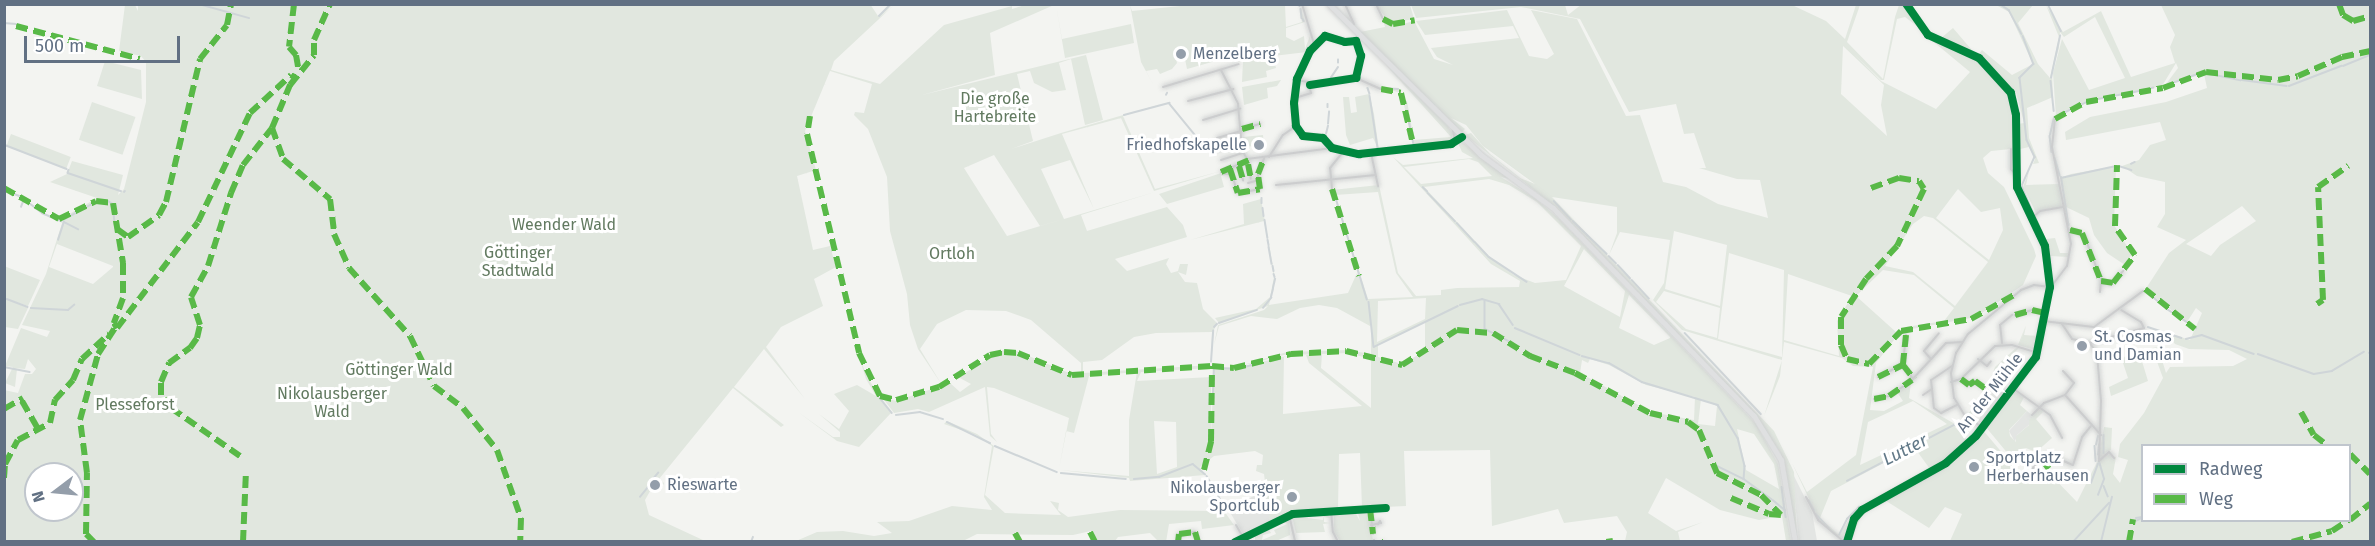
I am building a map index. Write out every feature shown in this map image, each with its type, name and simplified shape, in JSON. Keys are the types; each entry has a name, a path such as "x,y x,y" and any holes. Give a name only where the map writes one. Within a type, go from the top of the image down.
{"main road":[{"path":"1329,4 1462,137 1493,165 1553,208 1761,424 1784,470 1795,542"}],"street":[{"path":"1302,4 1314,44"},
{"path":"1345,4 1354,24"},
{"path":"1376,4 1383,19"},
{"path":"1906,4 1928,35 1979,58 2005,83 2016,115 2015,174 2018,192 2046,249 2050,287"},
{"path":"1356,78 1361,56 1358,42 1345,42 1329,35 1314,44 1297,80 1295,98 1296,126 1304,136 1323,138 1332,148 1343,152 1370,153 1451,144 1462,137"},
{"path":"1163,87 1239,64"},
{"path":"1221,70 1233,89 1240,109 1243,153 1248,162 1251,179"},
{"path":"1297,80 1310,85 1356,78 1381,89"},
{"path":"1295,98 1309,96 1310,85"},
{"path":"1188,101 1233,89"},
{"path":"1203,120 1240,109"},
{"path":"1982,428 1965,416 1957,405 1951,382 1952,366 1962,342 2023,288 2054,285 2069,258 2070,230 2051,142 2055,119"},
{"path":"1217,138 1260,124"},
{"path":"1269,157 1283,135 1296,126"},
{"path":"1452,127 1455,141"},
{"path":"1451,144 1462,137"},
{"path":"1215,150 1242,142"},
{"path":"1221,172 1264,158 1332,148"},
{"path":"2011,149 2011,169 2015,174"},
{"path":"1332,189 1331,165 1343,152"},
{"path":"1221,160 1243,153"},
{"path":"1370,153 1378,186"},
{"path":"1233,195 1260,189 1259,180 1264,158"},
{"path":"1239,166 1244,180"},
{"path":"1230,169 1238,193"},
{"path":"1225,174 1232,174"},
{"path":"1276,185 1375,175"},
{"path":"1248,183 1259,180"},
{"path":"1230,186 1235,184"},
{"path":"2032,218 2040,211 2064,207"},
{"path":"2070,230 2084,235 2101,280 2100,292"},
{"path":"2101,280 2111,284 2123,271"},
{"path":"2049,283 2054,285"},
{"name":"An der Mühle","path":"1845,542 1854,519 1862,510 1938,468 1968,445 1982,428 2038,353 2050,287"},
{"path":"2043,321 2092,327 2143,291"},
{"path":"2062,324 2076,340 2090,343 2144,328 2144,324 2119,310"},
{"path":"2002,345 2000,325 2013,315 2044,313"},
{"path":"1930,358 1924,351 1939,333"},
{"path":"1906,335 1903,365 1913,379"},
{"path":"1874,399 1889,396 1913,379 1930,358 1949,341 1962,342"},
{"path":"2090,343 2097,351 2101,435 2098,460 2109,452 2114,458"},
{"path":"1951,382 1960,379 1978,359 2002,345 2019,346 2038,353"},
{"path":"1978,359 1986,368 1991,361"},
{"path":"1878,377 1903,365"},
{"path":"1952,366 1935,374 1931,380 1932,389 1936,411 1942,413 1957,405"},
{"path":"2032,415 2040,406 2065,395 2074,383 2063,370"},
{"path":"1960,379 1969,385 1975,381 1986,389"},
{"path":"2012,387 2040,406 2055,422 2062,438"},
{"path":"1923,395 1932,389"},
{"name":"An der Mühle","path":"1997,389 2007,392"},
{"path":"2065,395 2101,435"},
{"path":"2031,470 2048,454 2073,465 2082,437 2091,426"},
{"path":"1807,499 1818,520 1845,542"},
{"path":"1235,542 1289,515 1386,508"},
{"path":"1370,509 1373,534"},
{"path":"1331,511 1333,532 1338,542"},
{"path":"1289,515 1295,542"},
{"path":"1371,525 1378,524"},
{"path":"1236,525 1246,542"},
{"path":"1178,542 1179,534 1195,532 1198,542"}],"shaded area":[{"path":"1991,389 2004,394 1992,427 1978,422"},
{"path":"2027,411 2033,416 2031,423 2017,435 2015,442 2009,431"},
{"path":"1792,472 1812,512 1817,541 1799,541"},
{"path":"1268,491 1270,522 1243,534 1228,509"}],"green space":[{"path":"138,4 870,4 878,16 892,5 879,18 894,5 834,61 831,70 880,84 944,25 1012,6 1012,9 1025,5 1054,5 990,33 995,75 922,95 1086,55 1103,120 1085,125 1071,59 1059,63 1066,90 1052,92 1034,83 1030,71 1017,74 1033,141 1011,149 1165,103 1123,116 1155,189 1221,171 1154,191 1121,118 1062,134 1094,209 1070,160 1041,169 1064,219 1040,226 994,155 964,168 1007,236 1155,192 1081,215 1087,231 1167,207 1183,225 1187,237 1115,259 1127,271 1169,258 1166,264 1171,273 1178,271 1180,264 1188,264 1186,275 1178,272 1185,282 1197,283 1203,309 1217,323 1214,330 1211,364 1212,332 1156,333 1134,337 1102,360 1083,362 1083,373 1211,365 1211,368 1141,372 1137,381 1211,377 1211,435 1214,367 1237,368 1284,356 1283,414 1362,406 1309,363 1306,355 1286,356 1322,354 1288,354 1236,367 1287,352 1348,350 1371,354 1371,315 1370,326 1337,308 1319,305 1300,308 1277,319 1251,316 1219,326 1214,345 1218,325 1264,310 1268,306 1219,323 1215,318 1256,309 1270,297 1274,277 1264,221 1190,240 1244,224 1243,204 1261,199 1275,278 1269,305 1348,293 1357,273 1363,288 1332,190 1379,185 1398,273 1416,296 1441,295 1441,290 1457,288 1519,287 1520,281 1491,264 1393,157 1403,165 1473,158 1462,152 1458,143 1462,142 1510,179 1501,177 1536,199 1559,219 1756,424 1778,464 1791,541 1786,541 1782,516 1759,520 1720,510 1666,478 1648,513 1676,531 1703,522 1678,532 1680,541 1625,541 1627,532 1617,516 1564,523 1558,509 1492,526 1490,450 1404,451 1406,506 1362,508 1360,453 1339,454 1338,509 1295,512 1270,522 1264,474 1256,471 1257,465 1262,465 1263,455 1255,451 1214,456 1200,467 1205,475 1130,481 1129,478 1060,470 1129,476 1129,420 1137,372 1089,376 1074,433 1066,431 1069,418 987,387 991,434 997,442 990,436 985,387 929,412 918,409 894,413 882,397 896,401 950,383 960,392 971,384 958,377 1003,350 1017,351 1069,373 1081,373 1081,363 1031,320 1006,311 966,310 937,324 920,349 942,385 918,349 910,325 907,294 890,231 887,177 868,129 854,115 855,112 864,113 872,84 830,71 805,131 816,170 797,176 813,250 830,246 836,267 814,279 823,306 781,327 766,347 805,399 764,349 734,387 784,425 781,427 733,388 659,479 664,483 661,490 653,486 645,500 649,515 705,541 5,541 4,390 18,393 25,374 32,374 36,369 28,359 25,369 14,368 17,369 15,387 5,383 13,367 5,366 21,328 47,337 50,331 22,325 46,274 64,217 97,198 50,182 67,174 72,161 123,175 118,195 124,189 146,102 146,62 141,56 119,51 125,5 135,5 138,11","holes":["1469,159 1478,162 1492,176 1421,184 1404,167","1489,179 1509,185 1537,202 1581,246 1566,280 1535,283 1514,275 1493,260 1424,187","1378,192 1396,273 1413,297 1368,299 1335,195","57,244 113,266 93,284 49,267","1584,249 1625,291 1620,317 1564,286","1629,295 1670,337 1654,345 1619,328","1426,298 1425,319 1377,342 1378,301","1425,322 1425,351 1402,364 1378,357 1378,345","1348,353 1371,359 1371,408 1321,368 1322,354","1590,359 1609,365 1646,385 1695,397 1694,420 1651,412 1580,373 1582,360 1588,363","1701,399 1717,406 1715,426 1698,424","1154,421 1176,422 1177,467 1157,474","1737,429 1754,434 1774,464 1779,489 1746,470"]},
{"path":"1199,4 1285,5 1286,27 1302,22 1301,9 1305,22 1286,28 1286,37 1294,41 1304,36 1305,49 1310,36 1311,45 1307,52 1273,56 1276,68 1266,71 1267,77 1242,82 1243,60 1237,55 1187,69 1183,49 1174,51 1177,63 1172,69 1160,74 1157,69 1146,71 1155,88 1141,62 1130,5 1132,11"},
{"path":"1582,4 1792,5 1826,21 1845,39 1856,5 1860,5 1847,42 1883,79 1895,17 1899,5 1907,5 1921,29 1905,17 1897,19 1884,80 1881,80 1854,54 1881,81 1936,109 1970,72 1918,29 1934,40 1948,43 1932,37 1940,39 1953,28 1977,56 1949,44 1978,58 1994,73 1978,55 1982,50 2012,75 2033,64 2009,12 1996,5 2033,5 2018,23 2038,64 2050,78 2059,37 2046,5 2063,32 2101,11 2131,77 2175,63 2170,47 2175,35 2161,5 2370,5 2370,541 2295,541 2314,535 2290,542 1950,541 1962,514 1945,507 1929,528 1883,499 1862,516 1848,541 1854,522 1864,510 1895,491 1940,468 1982,429 2026,481 2048,472 2077,502 2098,460 2104,427 2112,428 2111,450 2105,453 2116,457 2113,474 2120,483 2128,460 2118,457 2120,444 2144,413 2163,378 2152,348 2158,347 2166,373 2170,367 2233,366 2247,359 2229,350 2189,349 2175,344 2166,332 2190,340 2202,313 2196,308 2187,322 2145,290 2169,253 2186,240 2157,227 2165,214 2165,182 2137,176 2122,166 2139,160 2150,145 2166,140 2160,122 2066,140 2065,132 2090,117 2166,102 2207,88 2204,74 2166,84 2178,68 2176,63 2162,86 2089,100 2056,117 2053,73 2062,39 2089,90 2125,78 2095,17 2064,37 2060,32 2059,48 2052,72 2053,97 2027,108 2029,138 2039,163 2033,164 2035,159 2029,147 2016,150 2018,124 2024,123 2016,92 2009,93 2015,114 2014,172 2011,149 1991,151 1983,158 1988,173 2004,187 2034,249 2036,256 2023,285 1976,317 1901,331 1876,363 1870,410 1884,411 1903,401 1897,392 1911,382 1909,398 1955,424 1964,417 1968,420 1955,427 1968,441 1930,469 1914,447 1831,491 1820,518 1839,535 1854,511 1881,496 1860,508 1845,539 1834,535 1818,518 1792,463 1807,492 1856,455 1873,367 1853,366 1842,358 1784,342 1782,360 1682,330 1653,300 1664,283 1670,240 1620,232 1609,255 1617,233 1617,207 1552,197 1774,431 1794,472 1797,541 1781,454 1756,415 1558,209 1465,135 1471,133 1490,154 1520,178 1535,184 1483,146 1466,125 1451,118 1465,129 1462,132 1360,32 1385,27 1383,20 1395,26 1414,21 1434,59 1453,65 1437,57 1431,48 1519,38 1513,26 1425,35 1416,21 1507,10 1529,56 1547,59 1554,54 1531,10 1577,19 1626,116 1640,115 1663,182 1686,187 1718,204 1768,218 1760,180 1737,179 1699,168 1706,168 1694,133 1684,134 1676,104 1629,112 1580,19 1521,7 1416,18 1411,5 1565,5 1568,15","holes":["1843,46 1884,85 1881,105 1887,136 1841,94","1958,189 1981,212 2000,208 2003,230 1989,260 1936,218","2242,206 2256,221 2220,245 2211,256 2186,244","1924,216 1933,218 1988,262 1955,306 1913,272 1885,266 1913,224","1674,231 1727,245 1720,306 1665,289","1729,253 1784,270 1782,357 1718,339","1883,270 1914,275 1954,308 1944,321 1906,327 1896,332 1856,296","1788,274 1852,296 1837,321 1839,356 1784,340","1664,291 1720,308 1717,338 1686,329 1656,302","1913,401 1947,424 1860,465 1868,422"]},
{"path":"1056,5 1062,39 1131,24 1134,43 1065,58"},
{"path":"1376,5 1410,5 1414,19 1390,23"},
{"path":"105,61 141,70 142,99 97,86"},
{"path":"1386,65 1447,125 1453,134 1451,141 1414,146 1401,93 1380,87 1398,89 1401,92 1404,100 1407,101 1414,140 1451,137"},
{"path":"1281,80 1277,86 1267,88 1268,98 1244,105 1242,87"},
{"path":"1366,87 1368,88 1374,114 1379,150 1373,138 1350,145 1346,135 1343,97 1349,97 1351,113 1357,112 1355,97 1369,94"},
{"path":"92,102 135,117 122,155 79,140"},
{"path":"11,134 71,157 66,169 6,146"},
{"path":"1263,135 1264,147 1243,146 1243,137"},
{"path":"2116,166 2114,225 2132,254 2125,265 2107,253 2094,235 2089,218 2066,207 2062,182 2062,177 2071,174"},
{"path":"1230,170 1230,174 1221,176 1224,187 1167,204 1159,194"},
{"path":"2029,171 2026,185 2059,184 2062,206 2036,213 2023,187"},
{"path":"2036,216 2046,239 2055,238 2060,253 2068,253 2068,257 2050,256 2051,274 2046,246 2034,220 2037,222"},
{"path":"4,266 40,280 28,306 7,299 28,308 18,329 5,327"},
{"path":"2026,325 2020,343 2026,326 2024,335 2039,336 2036,350 2018,345"},
{"path":"2016,348 2019,348 1995,371 1987,396 1970,417 1967,415 1985,395 1995,367"},
{"path":"2127,354 2141,358 2148,381 2111,396 2109,387 2128,378 2122,360"},
{"path":"859,356 867,377 891,413 859,447 837,441 798,412 833,437 840,437 840,432 819,414 839,429 849,411 834,394 857,385 876,396 866,379"},
{"path":"1782,361 1780,376 1764,416"},
{"path":"2014,391 2024,397 2020,405 2027,411 2009,430 2010,436 2016,442 2016,436 2029,425 2029,420 2039,408 2044,411 2036,419 2052,438 2036,452 2026,448 2023,457 2014,461 1985,426"},
{"path":"947,421 977,434 994,446 985,495 1005,513 1061,515 1050,501 1059,503 1058,510 1068,517 1120,510 1224,511 1234,525 1202,529 1201,521 1169,524 1166,542 1158,541 1150,533 1118,537 1115,541 1096,541 1091,531 1073,535 977,534 961,542 796,541 817,532 843,531 874,536 892,533 877,522 909,521 952,506 992,510 984,497 992,446 976,435 944,424"},
{"path":"1325,512 1330,518 1324,517 1324,522 1330,523 1323,524 1325,532 1296,533 1292,516 1323,520"},
{"path":"1369,512 1373,541 1340,541 1334,532 1334,515 1356,514 1360,521 1358,513"},
{"path":"1289,517 1290,535 1276,541 1255,541 1255,534 1247,541 1246,537 1268,528 1271,533 1263,535 1262,540 1276,534 1274,530 1287,524 1280,520"}],"waterway":[{"path":"199,4 249,18"},
{"path":"879,16 891,4"},
{"path":"1905,4 1920,28"},
{"name":"Lutter","path":"2000,4 2009,10 2022,34"},
{"path":"2048,4 2061,31"},
{"path":"1301,9 1302,18"},
{"path":"4,23 16,24"},
{"path":"1923,32 1929,38"},
{"name":"Lutter","path":"2023,36 2034,64 2020,78 2027,140 2035,157 2022,186 2034,214"},
{"path":"2051,78 2060,36"},
{"path":"1931,39 1941,42"},
{"path":"2343,66 2370,55"},
{"path":"2289,86 2341,66"},
{"path":"1330,79 1338,67"},
{"path":"2164,86 2203,72"},
{"path":"2206,73 2240,80"},
{"path":"1996,75 2005,85"},
{"path":"2242,80 2287,86"},
{"path":"2051,81 2054,111"},
{"path":"1368,88 1370,94"},
{"path":"1381,88 1398,89"},
{"path":"2126,94 2153,88"},
{"path":"2093,100 2124,94"},
{"path":"1370,96 1378,148"},
{"path":"2057,116 2091,100"},
{"path":"1124,115 1169,103 1205,147"},
{"path":"1328,124 1329,112"},
{"path":"1407,116 1408,120"},
{"path":"2050,135 2054,117"},
{"path":"1409,121 1414,145"},
{"path":"1326,134 1328,126"},
{"path":"2014,149 2015,135"},
{"path":"2050,136 2052,152"},
{"path":"5,145 67,169"},
{"path":"2055,158 2060,175"},
{"path":"2131,164 2135,162"},
{"path":"2068,223 2061,178 2116,166"},
{"path":"2119,166 2131,170"},
{"path":"69,170 68,173 121,191"},
{"path":"1423,187 1427,191"},
{"path":"4,190 22,197"},
{"path":"1428,193 1455,221"},
{"path":"1262,198 1262,203"},
{"path":"1336,198 1367,299"},
{"path":"21,207 24,199 41,212"},
{"path":"65,219 96,202 108,201 113,204 115,224"},
{"path":"1554,201 1571,219"},
{"path":"1263,208 1264,216"},
{"path":"42,213 61,221"},
{"path":"1265,220 1268,238"},
{"path":"1573,221 1607,254"},
{"path":"58,240 64,222 78,229"},
{"path":"1457,223 1474,241"},
{"path":"117,228 122,234"},
{"path":"1268,240 1269,245"},
{"path":"1475,242 1488,256"},
{"path":"1269,247 1272,264"},
{"path":"1609,256 1616,263"},
{"path":"1489,257 1527,282"},
{"path":"1618,265 1630,278"},
{"path":"1273,266 1274,271"},
{"path":"1273,288 1275,279"},
{"path":"1632,280 1649,298"},
{"path":"1271,297 1273,289"},
{"path":"2146,291 2166,308"},
{"path":"1263,308 1271,298"},
{"path":"7,299 28,307"},
{"path":"1460,305 1482,299 1499,304 1513,325"},
{"path":"1485,301 1485,329 1509,341"},
{"path":"1369,302 1374,347 1458,306"},
{"path":"31,308 68,310 74,305"},
{"path":"2167,309 2196,328"},
{"path":"1219,323 1257,310"},
{"path":"1214,327 1217,324"},
{"path":"2148,327 2181,338"},
{"path":"1515,328 1580,355"},
{"path":"1211,362 1213,331"},
{"path":"1685,333 1761,414"},
{"path":"2186,339 2202,335 2254,354"},
{"path":"2258,354 2314,374 2332,371 2364,352"},
{"path":"1582,356 1609,363 1642,382 1718,405 1738,438 1745,466 1744,479 1772,499"},
{"path":"1213,393 1214,368 1237,369 1259,363"},
{"path":"4,367 30,372"},
{"path":"880,398 892,413"},
{"path":"896,415 920,412 943,419"},
{"path":"947,422 990,443"},
{"name":"Lutter","path":"1847,481 1954,425"},
{"path":"1956,456 1982,430"},
{"path":"2104,435 2104,453"},
{"path":"2096,445 2098,436"},
{"path":"2098,455 2099,445"},
{"path":"995,446 1057,472"},
{"path":"2095,446 2096,461"},
{"path":"2098,495 2104,479 2099,462"},
{"path":"1134,479 1159,477 1193,464 1205,474"},
{"path":"2091,483 2098,464"},
{"path":"1715,465 1744,479"},
{"path":"653,479 658,473"},
{"path":"1061,473 1126,479"},
{"path":"1207,476 1224,505"},
{"path":"2104,486 2108,496"},
{"path":"640,497 648,487"},
{"path":"1782,487 1785,510"},
{"path":"2101,542 2112,497"},
{"path":"1773,500 1785,510 1786,517"},
{"path":"1809,500 1814,510"},
{"path":"2073,542 2109,503"},
{"path":"1839,535 1847,519 1859,507"},
{"path":"1816,514 1829,528"},
{"path":"2136,518 2141,517"},
{"path":"2136,521 2141,518"},
{"path":"751,542 753,537"}],"marked path":[{"path":"117,229 128,237 159,215 166,202 200,59 227,25 231,4"},
{"path":"294,4 289,47 296,55 299,72"},
{"path":"240,456 171,408 161,395 161,382 169,363 190,348 197,338 200,325 191,297 208,266 231,193 243,165 272,128 290,85 314,55 314,40 330,4"},
{"path":"2339,4 2343,15 2353,21 2370,16"},
{"path":"1383,19 1393,24 1415,20"},
{"path":"16,26 140,59"},
{"path":"2055,119 2086,102 2163,88 2206,72 2278,80 2298,76 2342,57 2370,51"},
{"path":"4,188 59,219 96,201 113,203 123,263 123,298 114,323 117,328 198,222 250,113 291,75 296,78"},
{"path":"1381,89 1401,93 1414,148"},
{"path":"810,116 807,134 859,353 880,396 896,400 939,387 990,355 1004,352 1018,353 1072,375 1212,366 1234,368 1291,354 1346,351 1402,365 1457,330 1493,333 1530,356 1575,373 1650,413 1688,422 1699,430 1717,473 1761,495 1781,515"},
{"path":"1242,129 1260,124"},
{"path":"272,128 283,159 330,199 334,234 349,268 410,336 434,386 463,408 497,450 521,518 520,542"},
{"path":"1230,169 1238,193 1260,189 1258,174 1264,158"},
{"path":"1221,172 1249,160"},
{"path":"1248,164 1251,179"},
{"path":"2070,230 2082,233 2101,281 2113,283 2135,255 2115,226 2117,165"},
{"path":"1239,166 1243,180"},
{"path":"2317,304 2323,300 2318,187 2348,166"},
{"path":"1871,188 1899,178 1919,181 1924,189 1897,246 1866,279 1841,317 1841,345 1847,359 1869,364 1901,331 1971,319 2014,295"},
{"path":"1332,189 1359,276"},
{"path":"2145,289 2195,329"},
{"path":"2015,315 2032,310 2045,313"},
{"path":"94,542 86,534 87,473 80,420 98,354 115,328"},
{"path":"4,478 5,464 18,440 50,423 55,400 73,380 82,359 109,334"},
{"path":"1906,335 1903,365 1914,379"},
{"path":"1878,377 1903,365"},
{"path":"1204,470 1211,441 1212,366"},
{"path":"1961,379 1969,385 1975,381 1986,389"},
{"path":"1874,399 1889,396 1912,380"},
{"path":"4,409 23,398"},
{"path":"22,401 39,430"},
{"path":"2301,412 2314,435 2325,444"},
{"path":"2351,455 2370,474"},
{"path":"2042,460 2049,469"},
{"path":"243,542 246,470"},
{"path":"1731,498 1769,514 1781,515"},
{"path":"2351,519 2370,504"},
{"path":"1370,509 1373,534"},
{"path":"2129,542 2133,519"},
{"path":"2292,542 2332,531 2346,522"},
{"path":"1090,532 1095,542"},
{"path":"1178,542 1179,534 1195,532 1198,542"},
{"path":"1015,533 1020,542"},
{"path":"1606,542 1613,541"}],"cycle path":[{"path":"1847,542 1854,519 1862,510 1946,463 1976,436 2036,357 2050,287 2045,246 2017,187 2016,115 2011,93 1979,58 1928,35 1906,4"},
{"path":"1310,85 1356,78 1361,56 1356,41 1345,42 1325,36 1310,51 1297,79 1294,103 1296,126 1303,136 1323,138 1332,148 1359,154 1451,144 1462,137"},
{"path":"1235,542 1293,514 1386,508"}],"place":[{"name":"Menzelberg","path":"1181,54"},
{"name":"Friedhofskapelle","path":"1259,145"},
{"name":"St. Cosmas und Damian","path":"2082,346"},
{"name":"Sportplatz Herberhausen","path":"1974,467"},
{"name":"Rieswarte","path":"655,485"},
{"name":"Nikolausberger Sportclub","path":"1292,497"}],"park label":[{"name":"Die große Hartebreite","path":"995,108"},
{"name":"Weender Wald","path":"564,225"},
{"name":"Ortloh","path":"952,254"},
{"name":"Göttinger Stadtwald","path":"518,262"},
{"name":"Göttinger Wald","path":"399,370"},
{"name":"Nikolausberger Wald","path":"332,403"},
{"name":"Plesseforst","path":"135,405"}]}
